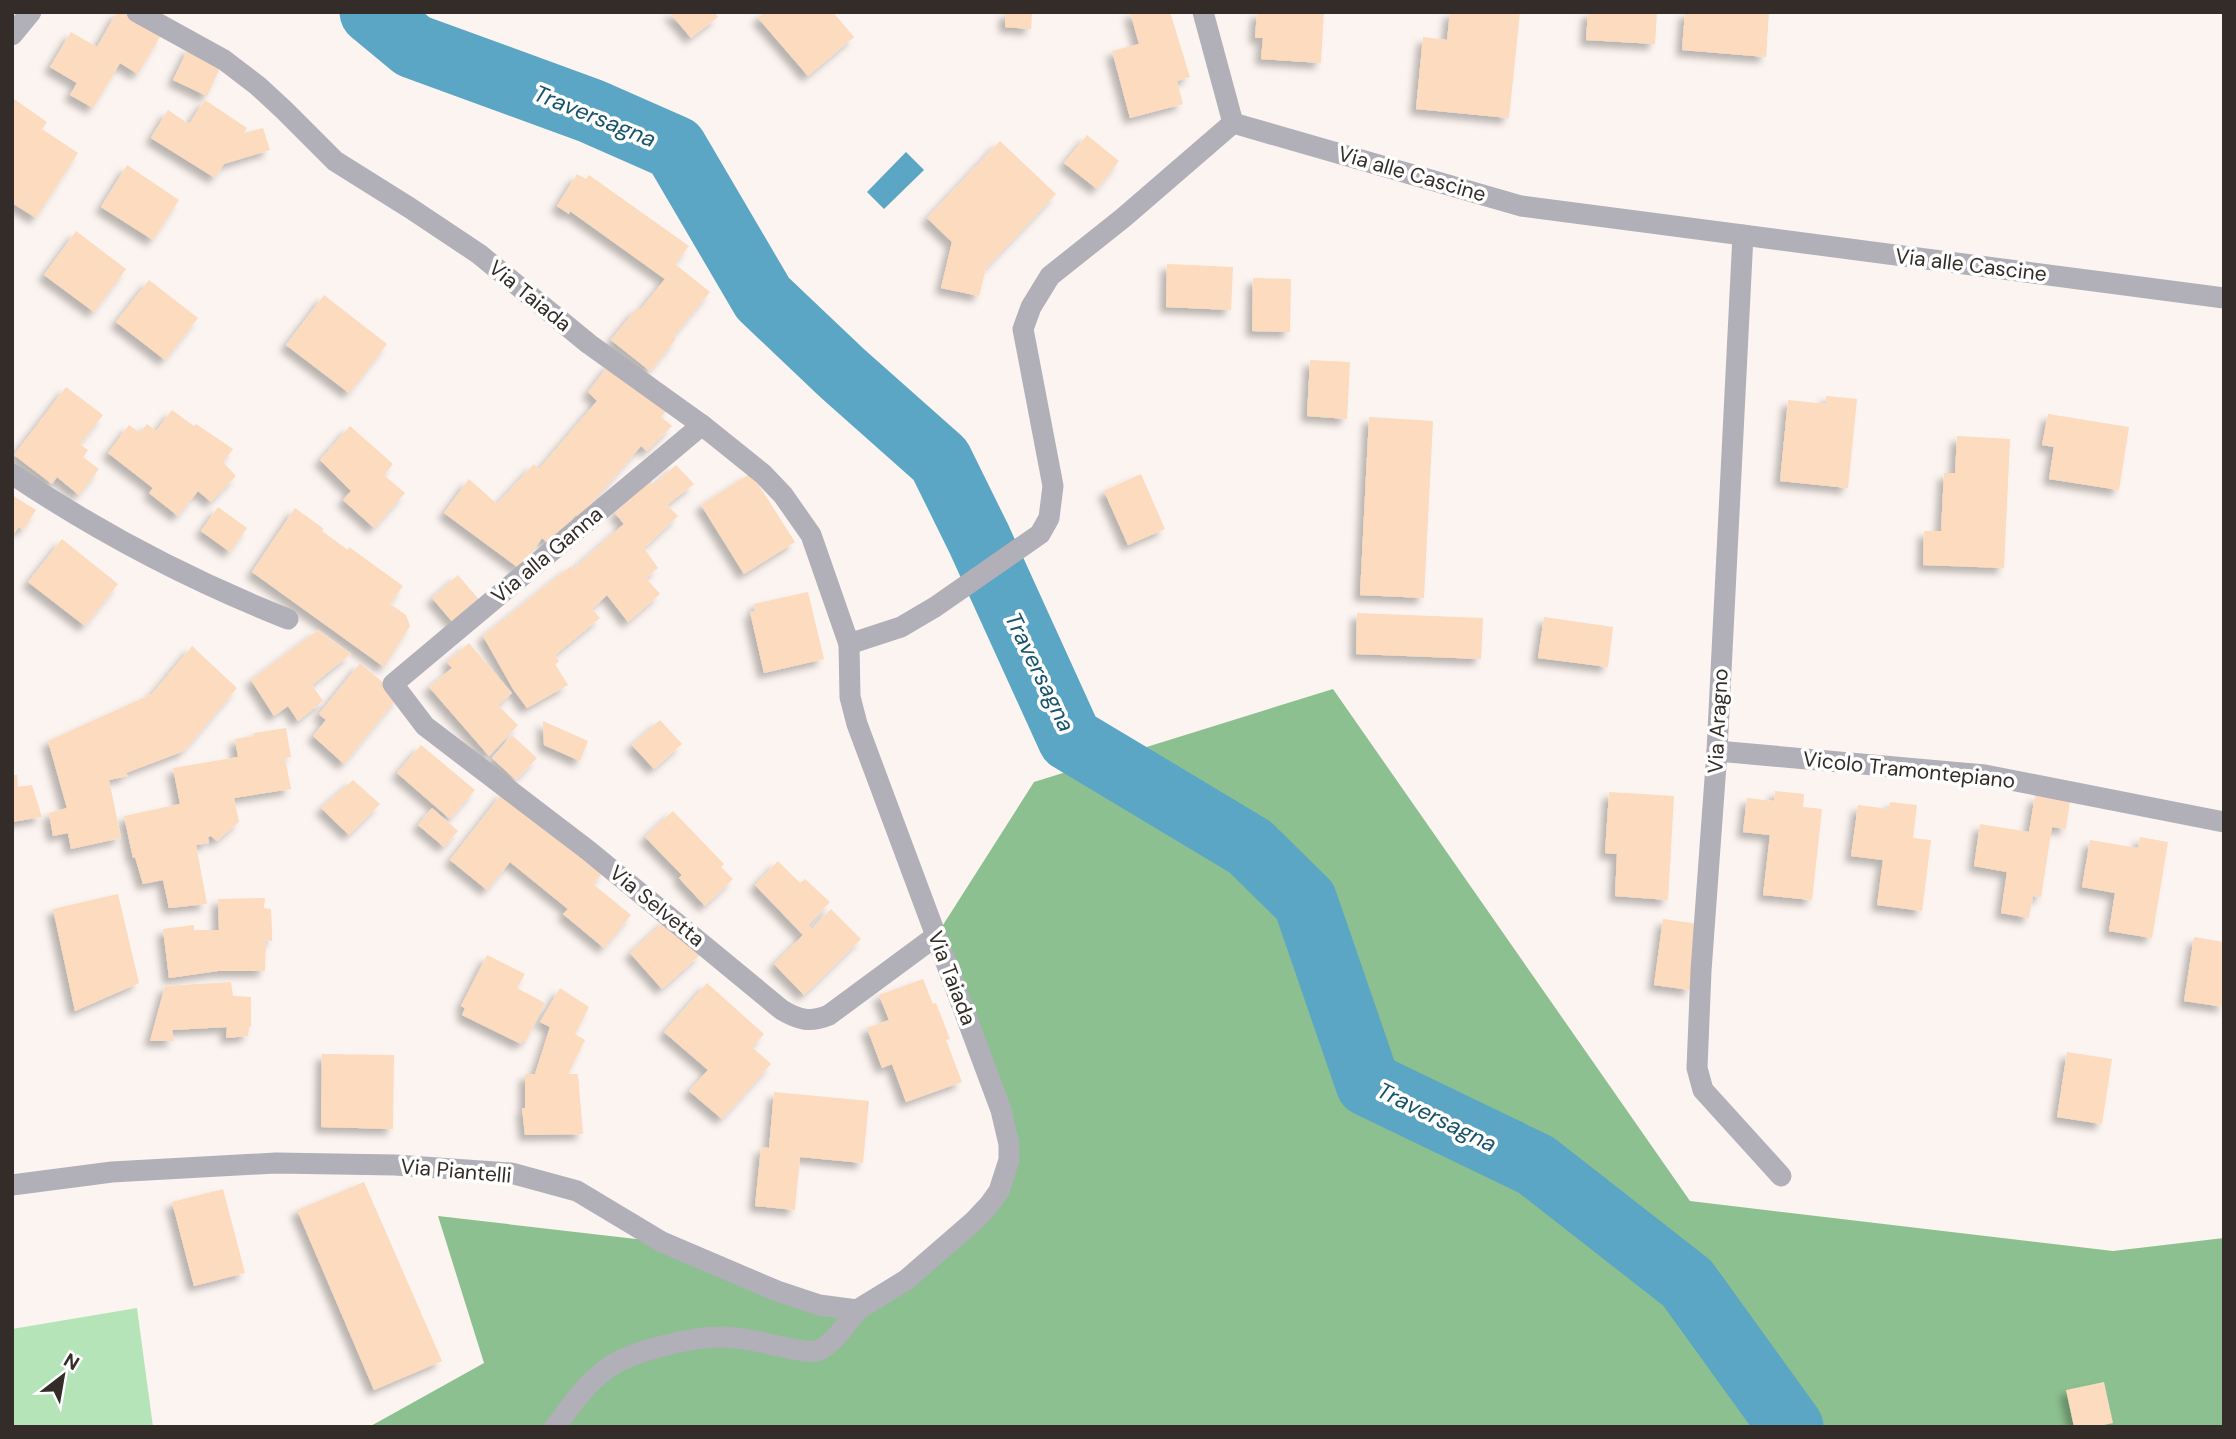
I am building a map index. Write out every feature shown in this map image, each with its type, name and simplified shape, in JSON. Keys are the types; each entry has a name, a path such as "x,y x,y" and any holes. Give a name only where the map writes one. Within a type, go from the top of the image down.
{"street":[{"path":"12,35 31,12"},
{"name":"Via Taiada","path":"136,12 224,60 275,102 334,161 478,254 589,344 702,425 763,474 799,515 811,535 849,644 850,697 856,724 1002,1110 1009,1144 1009,1160 999,1191 989,1205 906,1280 857,1310"},
{"path":"849,644 901,627 935,607 1040,534 1049,518 1054,486 1023,329 1031,307 1050,276 1124,218 1233,123 1203,12"},
{"name":"Via alle Cascine","path":"1233,123 1521,206 2224,298"},
{"name":"Via Aragno","path":"1743,235 1717,751 1697,1068 1703,1090 1780,1176"},
{"name":"Via alla Ganna","path":"393,684 702,425"},
{"path":"12,474 65,510 163,562 238,599 288,619"},
{"name":"Via Selvetta","path":"393,684 425,726 589,851 782,1010 796,1018 808,1021 829,1015 936,936"},
{"name":"Vicolo Tramontepiano","path":"1717,751 1985,775 2224,822"},
{"name":"Via Piantelli","path":"12,1185 112,1172 276,1163 511,1173 577,1191 662,1242 777,1291 819,1305 857,1310"},
{"path":"555,1427 590,1383 607,1368 625,1358 695,1339 724,1338 816,1351 827,1344 857,1310"}],"green space":[{"path":"1333,689 1690,1201 2113,1251 2224,1238 2224,1427 369,1427 484,1363 438,1216 662,1242 857,1310 974,1221 1009,1160 936,936 1034,782"},
{"path":"137,1308 153,1427 12,1427 12,1329"}],"water":[{"path":"906,152 924,170 884,209 867,192"}],"building":[{"path":"117,12 122,12 161,35 138,74 120,63 93,108 70,95 77,83 50,67 71,32 97,47"},
{"path":"669,12 714,12 718,17 691,38"},
{"path":"765,12 833,12 854,37 808,76 758,18"},
{"path":"1005,12 1032,12 1031,29 1005,27"},
{"path":"1130,12 1170,12 1190,77 1177,81 1183,104 1130,118 1112,51 1139,44"},
{"path":"1257,12 1324,12 1321,63 1261,59 1263,38 1255,38"},
{"path":"1450,12 1520,12 1509,118 1416,109 1423,37 1447,40"},
{"path":"1588,12 1657,12 1655,44 1586,40"},
{"path":"1685,12 1769,12 1766,57 1682,50"},
{"path":"189,47 222,63 207,96 173,80"},
{"path":"14,99 47,122 42,129 78,153 36,218 12,203"},
{"path":"205,100 247,128 244,133 263,128 270,150 224,164 215,178 151,138 168,110 189,124"},
{"path":"1087,135 1119,161 1097,189 1064,163"},
{"path":"1000,141 1056,194 986,268 979,296 941,288 952,242 927,218"},
{"path":"127,165 179,200 153,240 101,207"},
{"path":"577,174 586,179 589,175 689,246 675,264 710,292 673,337 676,339 650,371 611,340 665,279 570,211 569,214 557,206"},
{"path":"76,231 126,269 94,312 44,275"},
{"path":"1167,264 1233,267 1231,310 1166,307"},
{"path":"1253,278 1291,279 1290,332 1252,331"},
{"path":"149,280 198,318 165,360 116,322"},
{"path":"324,295 387,344 349,393 286,345"},
{"path":"1310,360 1350,362 1347,419 1307,416"},
{"path":"611,362 668,409 661,417 672,426 647,451 641,446 579,518 576,515 549,544 542,538 520,569 444,513 469,479 497,504 534,464 539,469 597,401 588,392"},
{"path":"66,387 103,415 80,444 88,450 83,457 99,469 79,495 57,477 52,484 14,455"},
{"path":"1826,396 1857,399 1848,488 1780,481 1788,400 1826,404"},
{"path":"172,410 233,449 223,462 236,476 211,502 198,491 178,516 149,493 153,488 108,453 129,425 140,433 147,424 156,431"},
{"path":"2048,414 2129,427 2119,490 2049,479 2054,447 2042,445"},
{"path":"1369,417 1433,421 1424,598 1360,595"},
{"path":"350,426 393,464 384,475 405,493 374,528 343,500 351,491 320,460"},
{"path":"1957,436 2010,439 2004,568 1923,565 1924,531 1941,531 1944,473 1955,473"},
{"path":"676,465 694,484 667,505 678,516 644,548 658,568 646,578 660,594 628,622 607,595 592,609 600,618 555,655 559,662 555,664 568,685 527,708 483,636 571,566 573,569 624,524 615,513 650,481 654,485"},
{"path":"751,473 795,542 744,574 701,505"},
{"path":"1141,474 1165,529 1128,545 1104,491"},
{"path":"12,495 36,510 23,530 19,527 12,536"},
{"path":"218,507 247,528 230,552 201,531"},
{"path":"295,508 348,550 349,547 403,586 390,604 406,615 410,626 384,667 252,572"},
{"path":"62,539 118,584 85,626 28,582"},
{"path":"458,575 481,602 455,625 432,598"},
{"path":"808,592 824,659 764,673 750,612 755,611 754,604"},
{"path":"1357,613 1483,618 1481,659 1356,654"},
{"path":"1544,617 1613,627 1608,667 1538,658"},
{"path":"318,630 351,654 312,685 323,701 298,721 288,706 274,716 251,680"},
{"path":"469,643 512,693 498,705 518,725 489,756 429,687 452,668 447,662"},
{"path":"192,646 237,688 184,751 126,773 128,776 109,780 121,838 71,849 68,833 53,836 49,813 67,808 48,741 152,694"},
{"path":"360,663 399,696 344,764 313,736 326,720 319,714"},
{"path":"660,720 682,744 654,769 632,745"},
{"path":"543,721 588,741 580,761 544,745"},
{"path":"286,728 291,757 285,758 291,789 234,798 239,822 217,841 211,836 208,837 209,843 196,845 207,904 169,908 163,880 143,884 135,857 133,858 124,816 180,804 173,768 238,757 235,739"},
{"path":"512,735 537,758 516,780 492,758"},
{"path":"421,745 475,790 450,819 397,773"},
{"path":"12,775 17,775 18,787 32,785 42,817 12,822"},
{"path":"353,780 380,804 349,835 321,808"},
{"path":"1775,791 1804,794 1803,807 1822,809 1812,900 1763,895 1770,835 1743,832 1747,798 1774,801"},
{"path":"503,792 604,871 593,884 631,915 604,948 563,914 568,909 510,862 487,890 450,860"},
{"path":"1609,792 1674,796 1668,900 1615,896 1617,854 1605,853"},
{"path":"2035,796 2070,801 2066,829 2052,827 2041,897 2033,896 2029,918 2001,913 2007,872 1974,866 1980,824 2029,832"},
{"path":"1890,802 1917,805 1913,838 1931,840 1922,911 1877,905 1883,860 1851,856 1858,805 1889,809"},
{"path":"432,808 458,831 444,847 418,825"},
{"path":"673,811 724,864 721,867 733,879 705,906 679,878 682,875 645,837"},
{"path":"2140,837 2168,842 2152,938 2109,931 2115,893 2082,887 2090,840 2138,848"},
{"path":"778,861 800,883 805,879 830,902 808,925 812,929 831,909 861,939 804,995 774,964 803,935 755,885"},
{"path":"118,894 139,983 75,1011 53,909"},
{"path":"265,898 264,908 271,909 272,941 266,940 265,971 218,971 169,978 163,929 194,925 194,930 219,930 218,899"},
{"path":"668,918 701,954 662,989 630,953"},
{"path":"1663,919 1699,924 1690,990 1654,985"},
{"path":"2194,937 2224,942 2224,1007 2184,1001"},
{"path":"487,955 525,974 517,988 545,1003 526,1041 523,1040 521,1044 462,1015 465,1008 461,1006"},
{"path":"923,979 950,1039 946,1040 962,1082 906,1102 892,1064 882,1068 867,1028 889,1020 879,995"},
{"path":"231,982 233,996 251,997 251,1027 248,1036 226,1038 227,1027 172,1030 174,1041 150,1041 165,986"},
{"path":"707,983 764,1034 752,1047 771,1064 722,1119 689,1091 708,1070 664,1032"},
{"path":"560,988 589,1007 575,1034 585,1040 568,1074 578,1074 583,1134 525,1135 522,1108 525,1108 525,1074 535,1074 550,1027 540,1022"},
{"path":"2067,1052 2112,1059 2102,1124 2057,1117"},
{"path":"322,1054 394,1055 393,1129 321,1127"},
{"path":"774,1092 869,1101 863,1163 800,1157 795,1210 755,1206 761,1147 769,1148"},
{"path":"364,1182 442,1361 374,1390 297,1210"},
{"path":"223,1189 245,1273 194,1286 172,1202"},
{"path":"2104,1382 2113,1423 2095,1427 2074,1427 2066,1390"}],"waterway":[{"name":"Traversagna","path":"372,12 413,46 591,111 675,148 763,298 940,460 1070,739 1250,847 1305,901 1368,1084 1536,1165 1687,1283 1791,1427"}]}
